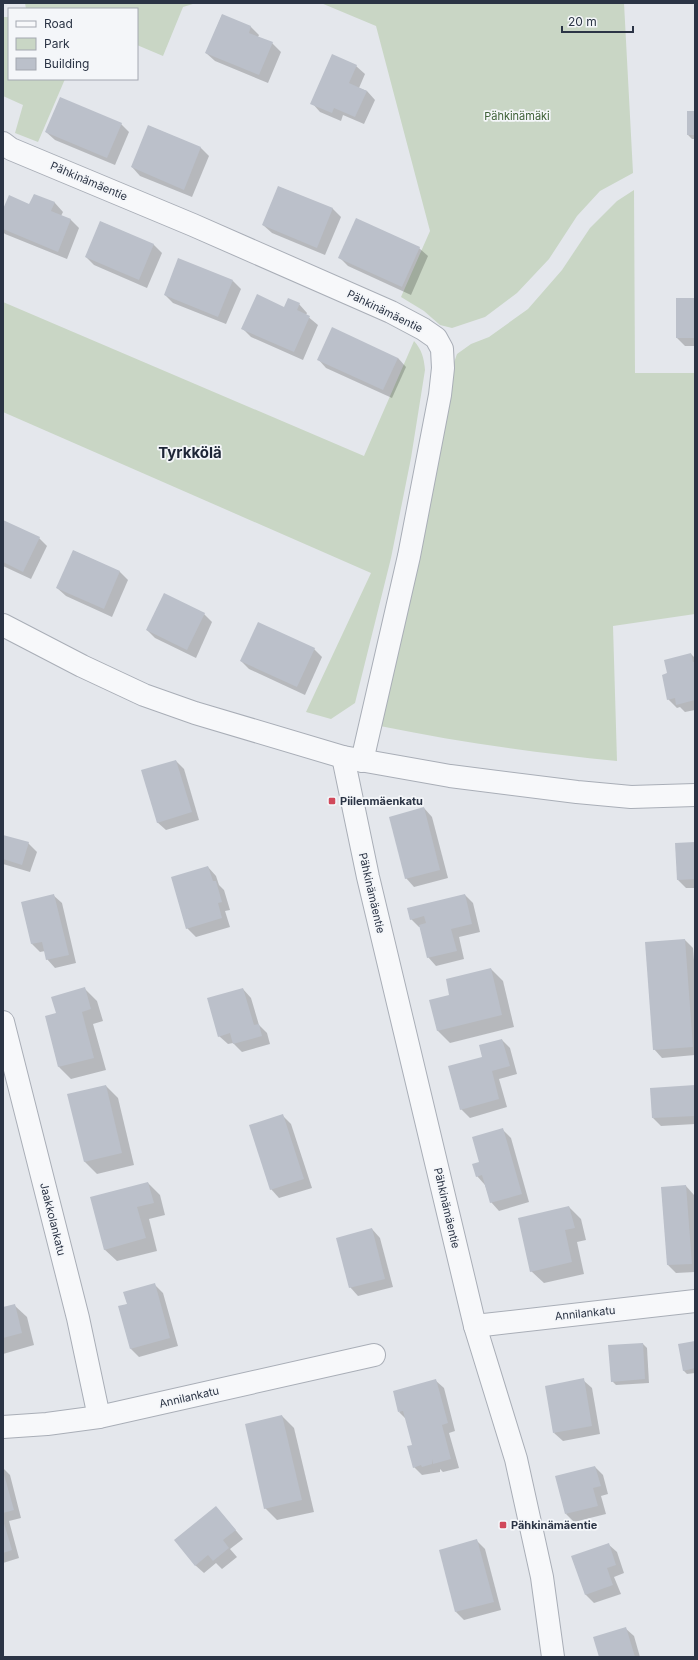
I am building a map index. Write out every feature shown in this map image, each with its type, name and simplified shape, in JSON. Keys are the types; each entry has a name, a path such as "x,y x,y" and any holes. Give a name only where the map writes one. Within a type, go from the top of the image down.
{"street":[{"name":"Pähkinämäentie","path":"3,143 11,149 186,222 391,312 423,329 436,338 442,349 443,368 440,395 409,556 353,759 368,877 475,1326 516,1459 542,1576 553,1657"},
{"path":"3,625 82,666 144,695 195,713 353,759 450,776 577,792 631,797 695,795"},
{"name":"Jaakkolankatu","path":"3,1022 78,1318 99,1417"},
{"name":"Annilankatu","path":"475,1326 695,1301"},
{"name":"Annilankatu","path":"3,1427 47,1424 99,1417 374,1355"}],"green space":[{"path":"25,3 196,3 183,7 163,56 138,45 138,8 26,8"},
{"name":"Pähkinämäki","path":"321,3 624,3 633,173 600,191 577,216 549,259 517,293 485,317 452,328 440,325 424,311 401,297 430,231 376,26"},
{"path":"3,17 8,17 8,80 65,80 38,142 15,133 23,105 3,96"},
{"path":"634,190 635,373 695,373 695,614 613,626 617,761 498,746 380,726 452,368 457,354 471,344 489,337 528,309 562,270 590,228 617,201"},
{"path":"3,302 364,456 414,341 422,354 425,370 411,458 391,558 355,703 331,719 306,712 371,573 3,412"}],"building":[{"path":"222,14 251,26 249,33 273,42 259,75 205,53"},
{"path":"332,54 357,65 349,83 367,91 355,117 334,108 332,113 310,104"},
{"path":"60,97 122,123 107,158 45,132"},
{"path":"687,111 695,111 695,135 687,135"},
{"path":"148,125 201,147 184,190 131,167"},
{"path":"278,186 333,208 317,248 262,225"},
{"path":"34,194 55,202 51,211 71,219 58,252 3,229 3,209 9,195 29,204"},
{"path":"356,218 420,247 402,287 338,258"},
{"path":"100,221 154,244 139,280 85,257"},
{"path":"178,258 233,280 218,317 164,295"},
{"path":"257,294 284,307 288,298 300,303 297,310 310,316 294,352 241,329"},
{"path":"676,298 695,298 695,338 676,338"},
{"path":"332,327 398,358 383,390 317,360"},
{"path":"3,520 40,537 23,572 3,562"},
{"path":"73,550 120,571 104,609 56,588"},
{"path":"164,593 205,613 187,650 146,630"},
{"path":"258,622 315,648 297,687 240,661"},
{"path":"691,653 693,662 695,662 695,700 676,705 675,698 667,700 662,675 667,673 664,660"},
{"path":"176,760 192,812 157,823 141,770"},
{"path":"424,807 440,870 405,879 389,817"},
{"path":"3,835 29,842 22,865 3,859"},
{"path":"695,842 695,879 677,880 675,843"},
{"path":"208,866 213,881 216,881 222,902 218,903 222,918 186,929 171,877"},
{"path":"54,894 69,955 46,960 42,942 31,944 21,902"},
{"path":"465,894 472,924 451,929 457,951 427,958 419,925 426,923 424,916 410,920 407,908"},
{"path":"685,939 693,1047 653,1050 645,942"},
{"path":"491,968 502,1015 437,1031 429,1000 449,995 446,979"},
{"path":"85,987 91,1009 82,1012 94,1058 58,1067 45,1016 56,1013 51,997"},
{"path":"243,988 254,1025 259,1024 262,1036 233,1044 230,1033 218,1037 207,998"},
{"path":"502,1039 510,1066 492,1071 499,1099 460,1110 448,1066 482,1057 479,1045"},
{"path":"106,1085 122,1153 84,1162 67,1094"},
{"path":"695,1085 695,1116 652,1118 650,1088"},
{"path":"283,1114 304,1179 270,1190 249,1125"},
{"path":"503,1128 522,1194 490,1203 482,1175 476,1177 472,1164 479,1162 472,1137"},
{"path":"148,1182 154,1203 137,1207 146,1238 104,1250 90,1197"},
{"path":"686,1185 692,1264 667,1265 661,1187"},
{"path":"569,1206 575,1228 565,1230 572,1262 530,1272 518,1218"},
{"path":"372,1228 385,1279 349,1288 336,1238"},
{"path":"155,1283 170,1338 130,1349 118,1306 127,1304 123,1292"},
{"path":"15,1304 22,1333 3,1338 3,1307"},
{"path":"695,1341 695,1368 683,1371 678,1344"},
{"path":"643,1343 645,1379 611,1382 608,1345"},
{"path":"584,1378 592,1426 553,1433 545,1386"},
{"path":"436,1379 448,1423 442,1425 451,1459 433,1464 432,1459 432,1464 422,1467 421,1465 413,1468 407,1446 412,1445 403,1411 398,1412 393,1391"},
{"path":"282,1415 302,1500 264,1509 245,1424"},
{"path":"595,1466 601,1486 593,1488 598,1506 565,1514 555,1476"},
{"path":"3,1471 14,1510 3,1513"},
{"path":"216,1506 236,1530 223,1540 229,1548 213,1561 208,1555 195,1566 174,1540"},
{"path":"3,1520 12,1550 3,1553"},
{"path":"477,1539 494,1602 455,1612 439,1550"},
{"path":"609,1543 616,1565 607,1568 613,1585 585,1595 571,1556"},
{"path":"626,1627 635,1657 599,1657 593,1637"}],"place":[{"name":"Piilenmäenkatu","path":"332,801"},
{"name":"Pähkinämäentie","path":"503,1525"}],"district":[{"name":"Tyrkkölä","path":"190,453"}]}
